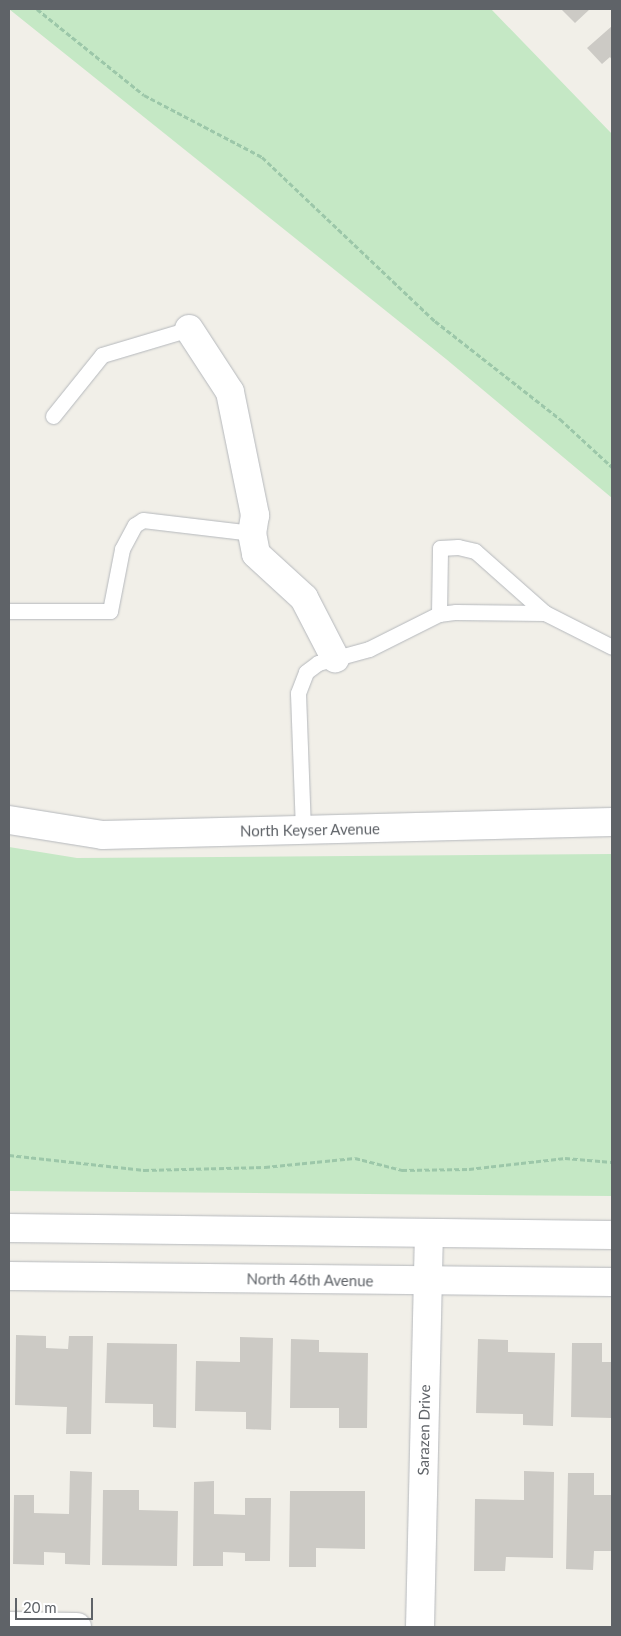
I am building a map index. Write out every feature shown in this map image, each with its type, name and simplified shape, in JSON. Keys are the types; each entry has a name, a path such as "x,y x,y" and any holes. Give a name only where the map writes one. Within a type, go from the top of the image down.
{"street":[{"path":"189,329 230,392 255,515 252,533 256,554 304,598 335,658"},
{"name":"North Keyser Avenue","path":"9,820 103,835 612,822"},
{"path":"9,1228 612,1235"},
{"name":"Sarazen Drive","path":"420,1627 429,1232"},
{"name":"North 46th Avenue","path":"9,1276 428,1282 612,1282"},
{"path":"9,1626 77,1627"}],"lane":[{"path":"52,416 102,355 189,329"},
{"path":"9,611 110,610 122,549 135,525 143,520 252,533"},
{"path":"439,614 440,548 458,547 475,551 545,613 612,647"},
{"path":"303,830 300,684 306,672 318,663 385,643 439,614 545,613"}],"path":[{"path":"37,9 144,95 262,157 435,321 560,418 612,467"},
{"path":"9,1155 144,1170 265,1167 356,1158 402,1170 469,1169 565,1158 612,1162"}],"green space":[{"path":"9,9 491,9 612,134 612,498 446,359"},
{"path":"9,847 77,858 612,854 612,1196 9,1191"}],"building":[{"path":"561,9 590,9 575,23"},
{"path":"612,26 612,60 610,57 602,64 587,48"},
{"path":"16,1335 46,1336 46,1348 68,1349 69,1336 93,1336 91,1434 66,1434 67,1407 15,1405"},
{"path":"240,1337 273,1338 271,1430 246,1429 246,1412 195,1411 196,1361 240,1362"},
{"path":"291,1339 319,1340 319,1352 368,1353 367,1428 339,1428 339,1408 290,1408"},
{"path":"478,1339 508,1340 508,1352 555,1353 553,1426 523,1425 523,1414 476,1413"},
{"path":"107,1343 177,1344 176,1428 153,1427 153,1404 105,1403"},
{"path":"572,1343 602,1343 602,1362 612,1362 612,1418 571,1417"},
{"path":"70,1471 92,1472 90,1565 65,1564 65,1553 44,1552 44,1565 13,1564 14,1495 34,1495 34,1513 69,1514"},
{"path":"524,1471 554,1472 553,1558 506,1557 505,1571 474,1571 475,1499 524,1500"},
{"path":"568,1473 594,1473 594,1495 612,1495 612,1551 594,1551 593,1570 566,1569"},
{"path":"214,1481 214,1514 245,1515 245,1498 271,1498 270,1561 245,1561 245,1553 223,1552 223,1566 193,1566 194,1482"},
{"path":"103,1490 139,1490 139,1510 178,1511 177,1566 102,1565"},
{"path":"290,1491 365,1491 365,1549 316,1548 316,1567 289,1567"}]}
